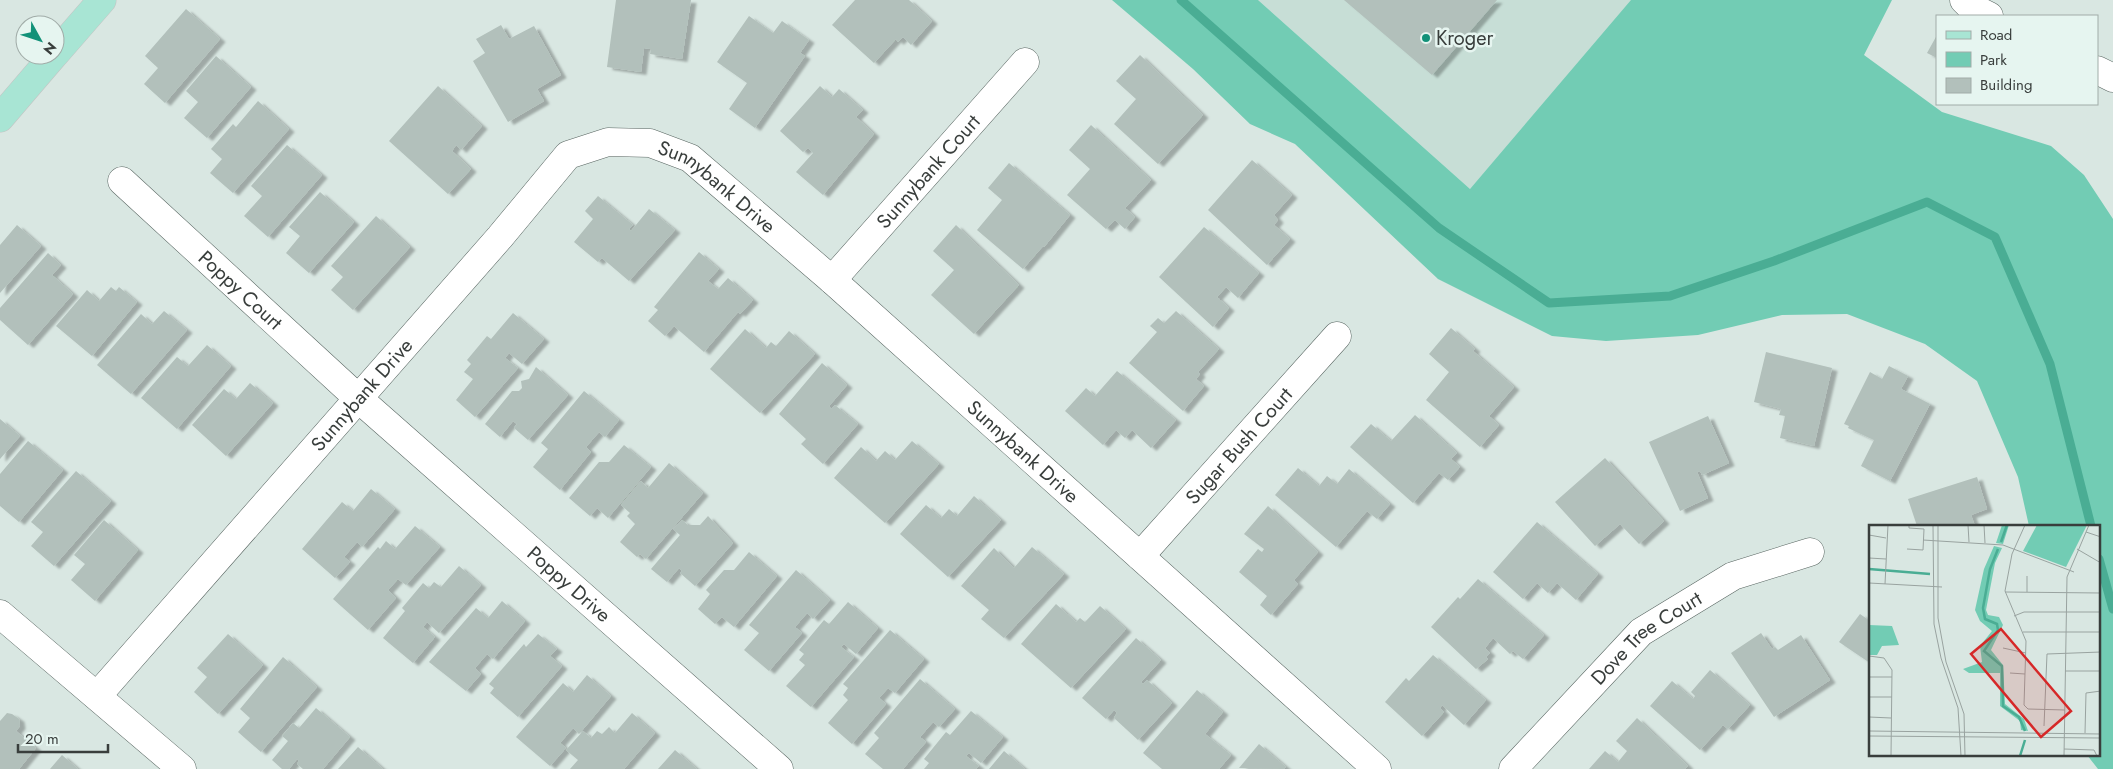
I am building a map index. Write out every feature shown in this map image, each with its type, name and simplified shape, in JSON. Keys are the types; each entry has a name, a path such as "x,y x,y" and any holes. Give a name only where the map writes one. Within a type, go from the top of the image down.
{"main road":[{"path":"65,43 102,0"},
{"path":"0,118 46,65"}],"street":[{"path":"1964,0 1971,7 1987,15"},
{"name":"Sunnybank Court","path":"832,280 1025,62"},
{"path":"2098,70 2113,78"},
{"name":"Sunnybank Drive","path":"97,696 359,399 500,237 568,155 608,142 650,143 690,158 832,280 1377,769"},
{"name":"Poppy Court","path":"122,181 359,399"},
{"name":"Sugar Bush Court","path":"1140,556 1337,336"},
{"name":"Poppy Drive","path":"359,399 779,769"},
{"name":"Dove Tree Court","path":"1513,769 1641,632 1733,576 1810,552"},
{"path":"0,614 182,769"}],"shaded area":[{"path":"1258,0 1635,0 1470,189"}],"green space":[{"path":"1112,0 1258,0 1470,189 1631,0 1892,0 1864,55 1942,112 2051,146 2084,175 2113,219 2113,769 2098,769 2088,756 2100,756 2100,525 2029,525 2018,477 1977,381 1925,344 1847,314 1782,315 1698,335 1606,341 1552,336 1438,279 1295,144 1250,124 1193,69"}],"building":[{"path":"616,0 691,0 682,59 650,54 651,49 644,48 641,72 607,67"},
{"path":"855,0 909,0 932,21 911,45 903,37 898,42 896,39 874,63 832,25"},
{"name":"Kroger","path":"1344,0 1497,0 1432,75"},
{"path":"186,9 220,39 165,103 144,84 158,68 145,56"},
{"path":"749,16 773,33 782,21 809,40 800,53 805,56 755,128 729,109 747,83 717,62"},
{"path":"501,25 509,39 534,26 561,75 537,89 544,101 508,122 473,61 485,53 476,39"},
{"path":"1936,37 1936,58 1927,53"},
{"path":"1140,55 1203,115 1158,164 1114,124 1136,99 1116,81"},
{"path":"216,56 251,87 207,138 184,118 198,102 186,91"},
{"path":"438,86 482,126 461,150 456,145 452,151 471,169 448,194 389,141"},
{"path":"820,86 832,97 839,89 863,110 856,117 874,134 823,195 796,172 813,153 808,148 803,152 780,131"},
{"path":"258,101 289,129 233,193 210,173 222,159 211,149 233,124 236,127"},
{"path":"1091,125 1151,180 1125,208 1135,217 1125,229 1115,220 1106,229 1067,195 1090,169 1069,150"},
{"path":"287,145 322,175 268,237 244,216 262,196 251,186"},
{"path":"1252,160 1292,195 1274,215 1278,220 1274,225 1290,239 1267,265 1208,210"},
{"path":"1009,163 1070,215 1023,269 977,230 1002,200 988,188"},
{"path":"320,192 354,222 309,273 286,253 300,236 289,227"},
{"path":"598,196 633,225 629,229 631,231 649,209 675,230 629,281 602,258 598,262 574,242 593,219 585,211"},
{"path":"376,216 410,247 353,310 331,290 343,277 331,266"},
{"path":"17,225 41,246 0,293 0,245"},
{"path":"956,225 1019,285 974,334 931,295 954,270 933,251"},
{"path":"1204,227 1259,273 1238,298 1226,287 1217,297 1229,308 1213,327 1159,277"},
{"path":"699,252 719,269 708,281 718,289 728,278 753,300 740,314 738,312 704,352 674,326 665,336 648,321 658,310 654,307"},
{"path":"48,253 61,265 52,275 73,294 28,345 0,320 0,308"},
{"path":"111,287 116,291 119,287 137,302 92,356 56,326 87,290 99,301"},
{"path":"164,311 187,330 131,394 97,365 141,314 152,324"},
{"path":"1176,311 1219,349 1198,372 1200,374 1196,379 1204,386 1183,411 1129,363 1157,332 1150,326 1158,318 1164,323"},
{"path":"513,313 544,339 522,364 509,353 505,358 518,368 475,417 456,400 473,379 464,372 471,364 467,360 487,336 491,339"},
{"path":"1451,328 1475,349 1473,351 1514,387 1489,416 1499,425 1480,447 1426,400 1449,372 1429,354"},
{"path":"745,329 766,348 771,342 776,346 789,331 815,354 760,413 710,369"},
{"path":"207,345 231,366 177,429 141,398 177,357 188,366"},
{"path":"1766,352 1832,368 1814,446 1780,438 1785,416 1779,415 1781,409 1754,402"},
{"path":"822,363 847,385 829,406 831,409 835,405 858,424 823,464 801,444 806,439 779,414"},
{"path":"1889,366 1908,376 1901,389 1930,404 1890,481 1861,466 1874,440 1848,428 1849,426 1844,424 1870,372 1882,379"},
{"path":"536,367 568,395 528,440 514,428 517,424 513,421 500,437 485,424 512,391 519,391 522,388 521,381 529,379"},
{"path":"1117,371 1176,420 1151,448 1132,430 1125,438 1116,430 1103,445 1065,411 1086,388 1095,396"},
{"path":"250,383 273,403 226,456 192,425 224,389 236,399"},
{"path":"584,391 619,420 605,437 599,432 586,447 591,452 560,490 533,467 548,449 541,443"},
{"path":"1415,415 1457,453 1451,459 1460,467 1448,480 1439,473 1413,503 1350,447 1371,424 1391,441"},
{"path":"1708,416 1729,463 1702,475 1700,471 1697,472 1708,498 1680,511 1649,442"},
{"path":"0,419 20,436 0,459"},
{"path":"28,441 63,470 19,522 0,506 0,474"},
{"path":"912,441 939,464 885,523 834,478 861,447 876,461 885,451 895,460"},
{"path":"624,445 651,467 608,518 597,508 590,516 569,498 599,462 609,462"},
{"path":"1605,458 1664,521 1639,544 1620,524 1595,546 1555,502"},
{"path":"669,463 703,493 646,559 640,554 637,557 620,542 635,524 627,516 630,513 621,505 641,481 648,488"},
{"path":"1298,468 1319,486 1327,476 1337,484 1349,469 1390,504 1377,519 1367,511 1336,547 1275,495"},
{"path":"76,471 111,501 54,566 31,546 43,532 31,522"},
{"path":"1977,477 1987,509 1971,515 1975,525 1917,525 1908,499"},
{"path":"371,489 395,509 362,547 357,542 344,557 350,562 335,578 302,549 342,502 353,511"},
{"path":"974,496 1001,520 948,577 900,534 926,505 941,518 949,509 957,516"},
{"path":"1268,506 1318,552 1294,580 1298,584 1271,615 1260,605 1267,596 1239,572 1258,549 1262,552 1264,549 1244,534"},
{"path":"708,516 733,543 695,586 680,573 682,571 679,568 667,582 651,569 680,535 673,529 682,520 688,525 700,525"},
{"path":"104,520 138,550 95,601 71,580 85,564 74,555"},
{"path":"1537,522 1598,574 1576,600 1557,583 1548,593 1537,583 1523,599 1493,572"},
{"path":"415,526 440,547 406,585 398,579 388,590 396,598 368,630 333,599 378,547 380,549 386,541 395,549"},
{"path":"1032,547 1064,574 1004,638 981,619 989,610 961,586 994,548 1014,568"},
{"path":"749,552 777,576 734,627 722,617 715,624 698,609 710,594 706,590 724,570 734,570"},
{"path":"459,566 481,585 439,633 427,622 423,627 435,637 413,663 383,638 405,611 402,608 423,583 429,588 434,582 441,587"},
{"path":"796,570 830,600 813,619 807,613 795,627 802,633 769,671 744,650 759,633 749,625"},
{"path":"1478,579 1544,635 1523,659 1513,651 1510,654 1493,638 1485,648 1490,653 1486,657 1488,659 1476,669 1431,627 1458,597 1460,599"},
{"path":"502,601 525,621 493,659 487,654 475,668 481,674 466,691 429,662 476,608 488,618"},
{"path":"848,602 878,628 856,654 844,644 841,647 854,657 811,707 786,686 805,665 799,660 804,654 799,650 824,620 829,624"},
{"path":"1056,604 1076,622 1080,618 1085,622 1100,606 1126,629 1071,688 1021,644"},
{"path":"1860,614 1869,620 1869,662 1839,642"},
{"path":"890,630 924,659 895,693 888,688 879,698 886,704 852,744 828,723 848,700 843,695 848,688 843,684"},
{"path":"1761,633 1772,649 1775,647 1778,650 1801,635 1830,680 1774,717 1731,653"},
{"path":"228,634 263,665 218,714 194,692 207,677 197,668"},
{"path":"538,634 557,649 550,656 562,666 518,717 490,693 494,688 489,684 524,644 526,647"},
{"path":"1136,638 1161,660 1141,682 1143,684 1147,680 1172,703 1138,740 1114,718 1117,713 1114,710 1106,719 1082,698"},
{"path":"1433,655 1486,700 1464,725 1442,705 1440,708 1444,712 1422,736 1385,702 1406,678 1409,681"},
{"path":"283,657 317,687 261,752 238,732 250,718 240,709"},
{"path":"1710,670 1750,705 1728,729 1723,725 1700,750 1650,706 1672,681 1693,699 1695,696 1691,692"},
{"path":"587,675 611,696 579,734 573,728 560,743 566,748 550,766 516,737 563,683 573,692"},
{"path":"920,679 955,709 939,727 933,722 920,737 926,742 903,769 883,769 865,754 879,738 874,733"},
{"path":"1197,690 1223,712 1205,734 1231,755 1219,769 1162,769 1143,753"},
{"path":"316,708 350,737 323,769 303,769 297,764 299,761 297,759 289,769 282,769 272,760 288,741 282,736 293,723 299,728"},
{"path":"971,711 1003,737 981,763 969,753 966,756 979,766 976,769 924,769 929,763 924,759 946,732 950,735"},
{"path":"7,713 19,719 20,726 16,731 36,748 19,769 0,769 0,721"},
{"path":"632,713 655,733 624,769 570,769 578,760 566,750 583,731 591,738 597,731 602,734 609,727 615,733"},
{"path":"1637,718 1688,766 1685,769 1589,769 1605,751 1618,762 1627,751 1616,741"},
{"path":"1259,744 1286,767 1284,769 1239,768"},
{"path":"358,747 383,769 338,769"},
{"path":"675,750 697,769 658,769"},
{"path":"1004,751 1025,769 989,769"},
{"path":"62,755 78,769 50,769"}],"waterway":[{"path":"1181,0 1439,228 1549,303 1670,296 1774,261 1927,202 1995,237 2050,364 2091,525"},
{"path":"2100,563 2113,609"}],"place":[{"name":"Kroger","path":"1426,38"}]}
